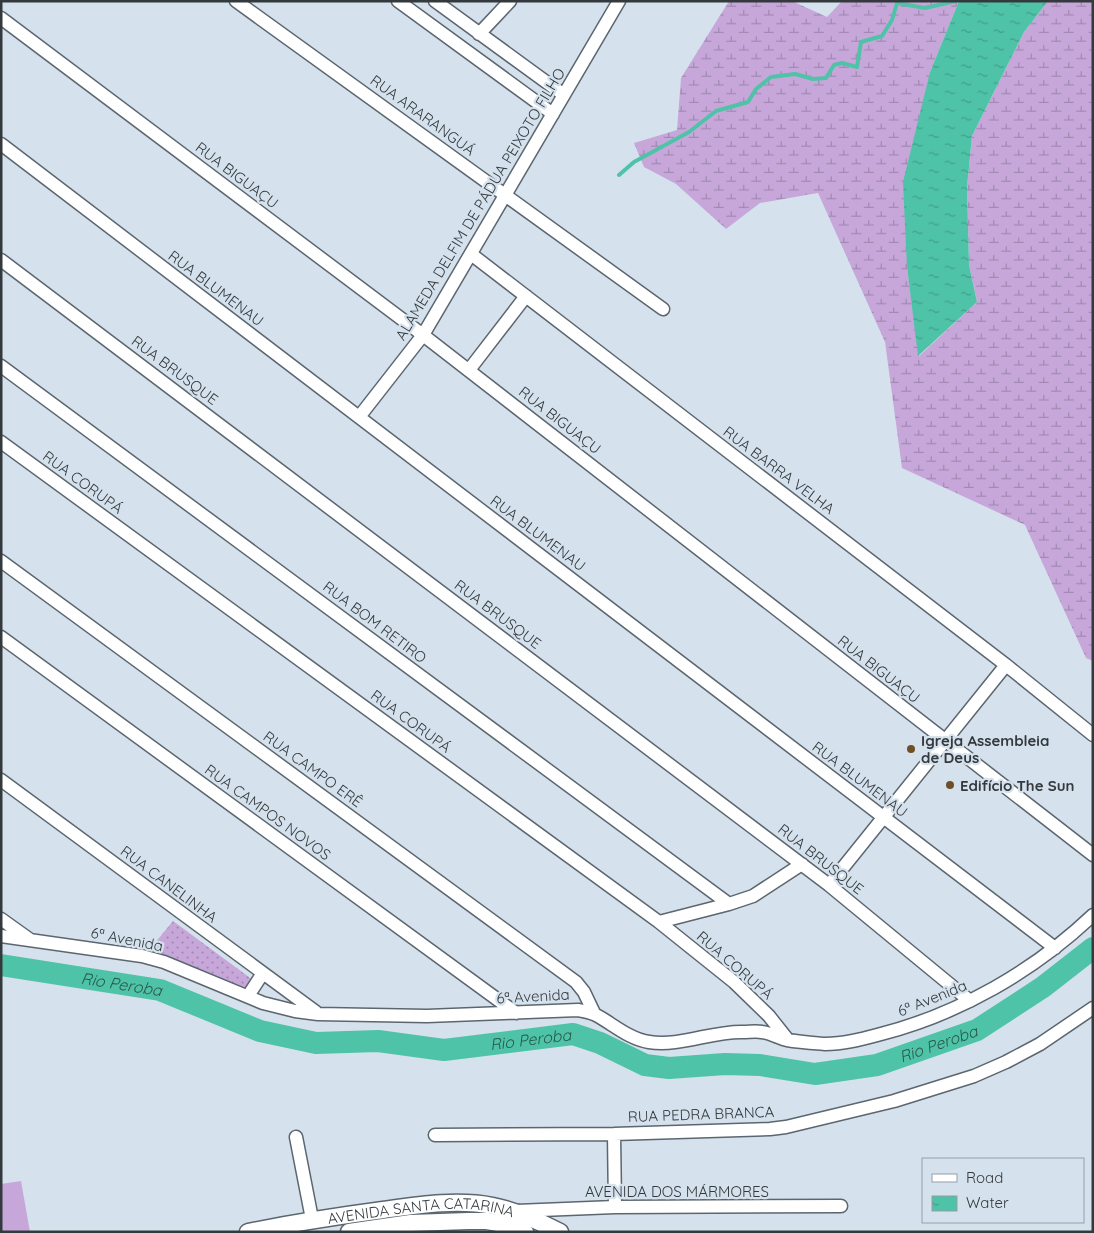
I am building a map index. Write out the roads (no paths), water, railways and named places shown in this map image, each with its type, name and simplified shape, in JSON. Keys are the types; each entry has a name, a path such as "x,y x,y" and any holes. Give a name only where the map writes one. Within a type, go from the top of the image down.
{"main road":[{"name":"AVENIDA SANTA CATARINA","path":"248,1232 312,1219 440,1203 490,1206 513,1211 560,1232"},
{"name":"AVENIDA SANTA CATARINA","path":"349,1232 437,1227 486,1221 504,1224 525,1232"}],"street":[{"name":"RUA ARARANGUÁ","path":"236,1 663,308"},
{"path":"398,1 553,114"},
{"path":"435,1 564,95"},
{"path":"480,34 510,1"},
{"name":"ALAMEDA DELFIM DE PÁDUA PEIXOTO FILHO","path":"359,417 423,335 619,1"},
{"name":"RUA BIGUAÇU","path":"1,18 469,370 1093,855"},
{"name":"RUA BLUMENAU","path":"1,144 1055,948"},
{"name":"RUA BARRA VELHA","path":"470,254 1006,665 1093,734"},
{"name":"RUA BRUSQUE","path":"1,260 802,864 970,1001"},
{"path":"469,370 526,296"},
{"name":"RUA BOM RETIRO","path":"1,366 729,904"},
{"name":"RUA CORUPÁ","path":"1,442 659,922 734,982 769,1016 788,1040"},
{"name":"RUA CAMPO ERÊ","path":"1,561 576,982 584,992 594,1014"},
{"name":"RUA CAMPOS NOVOS","path":"1,637 516,1013"},
{"path":"829,885 1006,665"},
{"name":"RUA CANELINHA","path":"1,780 318,1014"},
{"path":"659,922 729,904 762,891 802,864"},
{"name":"6ª Avenida","path":"1,936 142,956 164,962 279,1008 318,1014 428,1016 516,1013 564,1009 594,1014 629,1035 652,1043 740,1032 762,1032 788,1040 825,1044 868,1038 927,1020 970,1001 1055,948 1093,915"},
{"path":"1,919 29,939"},
{"path":"248,996 263,974"},
{"name":"RUA PEDRA BRANCA","path":"435,1135 614,1134 770,1129 808,1122 894,1101 974,1076 1040,1044 1093,1008"},
{"path":"614,1134 615,1206"},
{"path":"296,1137 312,1219"},
{"name":"AVENIDA DOS MÁRMORES","path":"513,1211 615,1206 841,1206"}],"water":[{"path":"959,1 1048,1 1024,32 972,136 967,187 969,265 977,302 918,356 907,267 903,182 930,72"}],"waterway":[{"path":"619,175 634,162 689,132 716,111 748,102 756,89 771,77 795,74 813,79 826,78 834,65 842,63 857,67 861,42 882,36 892,20 897,3 925,8 956,1"},
{"name":"Rio Peroba","path":"1,965 160,990 260,1031 316,1043 378,1041 444,1050 573,1034 600,1043 645,1065 669,1068 725,1064 760,1065 815,1074 877,1065 977,1030 1043,987 1093,948"}],"place":[{"name":"Igreja Assembleia de Deus","path":"911,749"},
{"name":"Edifício The Sun","path":"950,785"}]}
